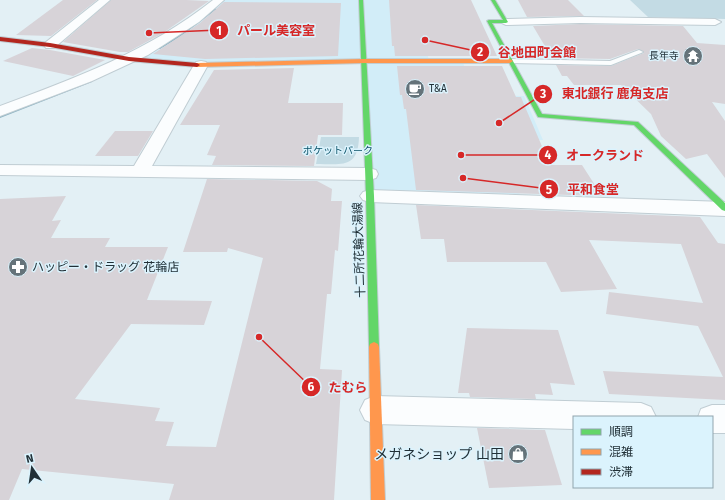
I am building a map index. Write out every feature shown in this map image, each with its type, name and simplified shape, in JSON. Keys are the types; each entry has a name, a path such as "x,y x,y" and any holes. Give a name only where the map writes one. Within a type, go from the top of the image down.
{"street":[{"path":"50,45 105,0"},
{"path":"0,111 74,84 129,59 175,35 219,0"},
{"name":"十二所花輪大湯線","path":"361,0 370,196 378,500"},
{"path":"493,0 506,22"},
{"path":"715,22 580,20 489,21 540,116 636,123 725,208"},
{"path":"0,39 50,45 129,59 201,65 365,61 510,61"},
{"path":"140,172 201,65"},
{"path":"0,170 369,174"},
{"path":"370,196 725,208"},
{"path":"375,410 603,416"},
{"path":"713,419 725,419"}],"lane":[{"path":"510,61 611,63 639,52"}],"shaded area":[{"path":"219,0 434,0 426,47 429,61 463,62 472,95 524,96 543,140 508,140 510,173 523,201 370,196 365,61 201,65 129,59"}],"green space":[{"path":"630,0 725,0 725,19 648,17"},
{"name":"ポケットパーク","path":"321,137 359,137 356,155 352,160 341,164 316,164"}],"building":[{"path":"63,0 97,0 51,36 16,35"},
{"path":"111,0 209,1 163,33 128,52 120,52 63,42"},
{"path":"389,0 471,0 497,56 395,56 394,46 392,46"},
{"path":"518,0 568,0 584,16 527,17"},
{"path":"224,2 341,3 338,56 205,59 153,54 200,23"},
{"path":"580,24 683,26 697,43 725,45 725,104 712,102 725,121 725,178 707,154 686,159 661,136 651,114 621,85 574,85 567,76 562,76 556,65 611,66 644,53 638,49 610,59 552,58 533,26"},
{"path":"32,48 105,60 73,76 3,61"},
{"path":"397,66 502,66 516,97 521,97 550,165 582,165 602,196 416,190 406,109 404,109 402,95 400,95"},
{"path":"294,68 288,103 343,103 342,135 318,135 314,166 212,165 216,156 207,155 220,125 180,125 214,70"},
{"path":"115,131 153,131 138,156 95,156"},
{"path":"207,179 317,181 332,189 331,201 342,201 338,251 335,250 331,294 327,294 320,369 342,370 334,500 169,500 174,484 22,469 9,500 0,500 0,199 66,196 52,221 61,220 51,238 110,238 105,247 168,247 147,300 212,301 204,325 131,324 75,399 160,408 155,421 174,422 166,446 216,447 263,258 228,248 227,252 183,252"},
{"path":"416,205 700,217 718,243 725,244 725,400 609,394 603,371 723,377 698,326 606,314 609,292 703,303 681,244 589,240 617,289 561,292 546,262 447,262 444,239 421,239"},
{"path":"467,328 558,330 575,385 550,383 553,395 535,394 536,399 470,397 469,393 458,393"},
{"name":"メガネショップ 山田","path":"477,428 545,430 562,485 489,488"}],"waterway":[{"path":"158,48 178,36 215,9"},
{"path":"0,116 90,81"}],"traffic: fast":[{"path":"361,0 370,196 374,347"},
{"path":"493,0 506,22 489,21 540,116 636,123 725,208"}],"traffic: slow":[{"path":"197,65 365,61 510,61"},
{"path":"374,347 378,500"}],"traffic: jam":[{"path":"0,39 50,45 129,59 197,65"}],"place":[{"name":"パール美容室","path":"149,33"},
{"name":"谷地田町会館","path":"425,40"},
{"name":"長年寺","path":"693,56"},
{"name":"T&A","path":"415,89"},
{"name":"東北銀行 鹿角支店","path":"499,123"},
{"name":"オークランド","path":"461,155"},
{"name":"平和食堂","path":"463,178"},
{"name":"ハッピー・ドラッグ 花輪店","path":"18,267"},
{"name":"たむら","path":"259,337"},
{"name":"メガネショップ 山田","path":"518,454"}]}
